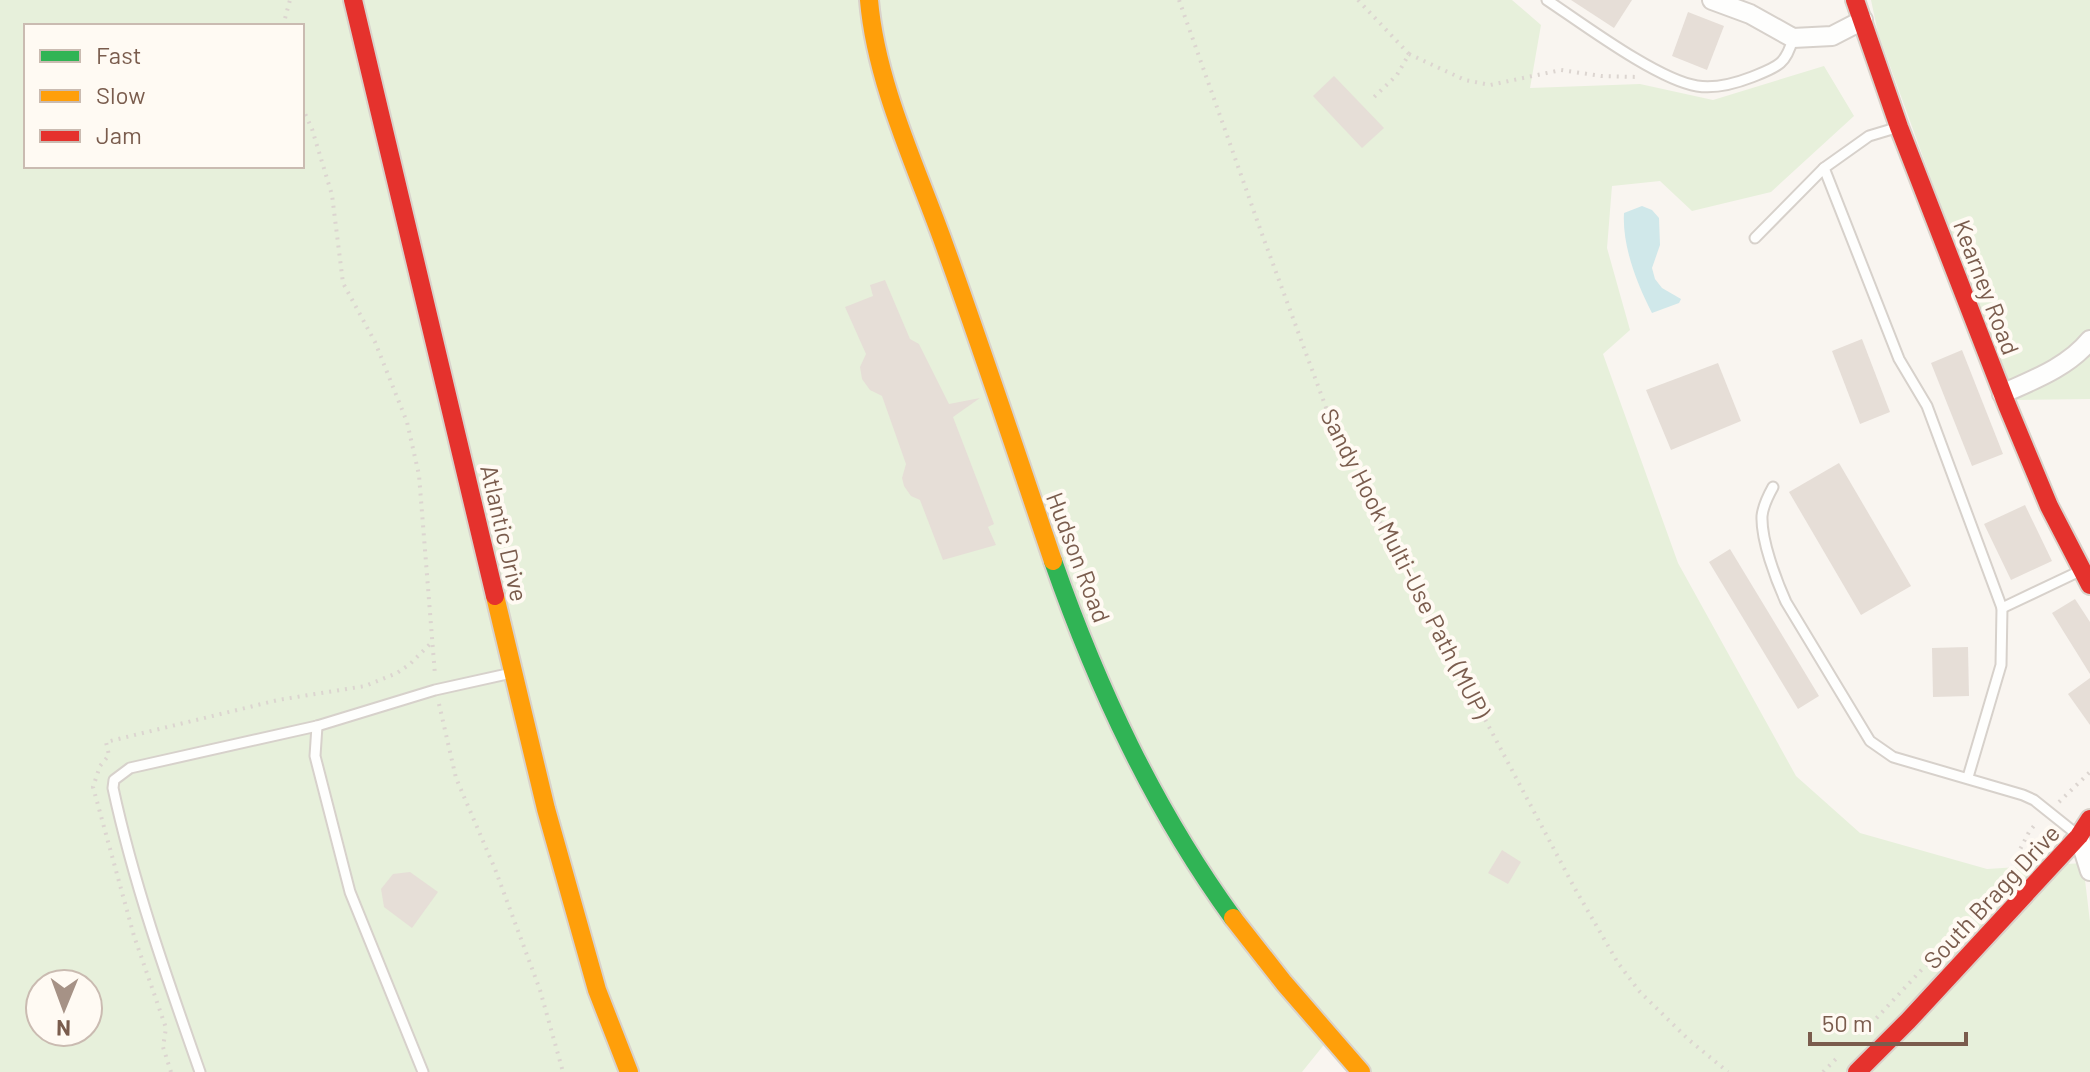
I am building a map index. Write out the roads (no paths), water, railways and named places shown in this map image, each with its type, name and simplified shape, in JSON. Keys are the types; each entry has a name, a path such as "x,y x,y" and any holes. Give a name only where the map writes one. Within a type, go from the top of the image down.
{"street":[{"name":"Atlantic Drive","path":"353,0 513,672 575,917 597,990 629,1072"},
{"name":"Hudson Road","path":"869,0 870,30 887,88 969,312 1030,497 1109,705 1170,824 1221,902 1287,989 1361,1072"},
{"path":"1712,0 1750,7 1793,38 1832,36 1863,20"},
{"name":"Kearney Road","path":"1855,0 1899,127 2002,394 2049,506 2086,577"},
{"path":"2002,394 2040,378 2078,353 2090,340"},
{"name":"South Bragg Drive","path":"1857,1072 2079,836 2090,819"},
{"path":"2079,836 2090,871"}],"lane":[{"path":"1547,0 1672,78 1696,86 1715,87 1738,82 1779,66 1788,57 1793,38"},
{"path":"1755,238 1824,168 1869,136 1899,127"},
{"path":"1824,168 1899,359 1927,406 2002,608 2001,665 1968,777"},
{"path":"1773,487 1764,506 1762,525 1776,580 1786,602 1870,741 1893,757 1968,777 2034,800 2079,836"},
{"path":"2002,608 2086,577"},
{"path":"200,1072 128,855 113,788 114,780 130,768 317,726 435,690 513,672"},
{"path":"317,726 315,756 350,892 423,1072"}],"water":[{"path":"1642,206 1652,210 1659,218 1660,245 1652,268 1655,279 1662,288 1681,299 1679,303 1652,313 1641,290 1625,238 1624,213"}]}
